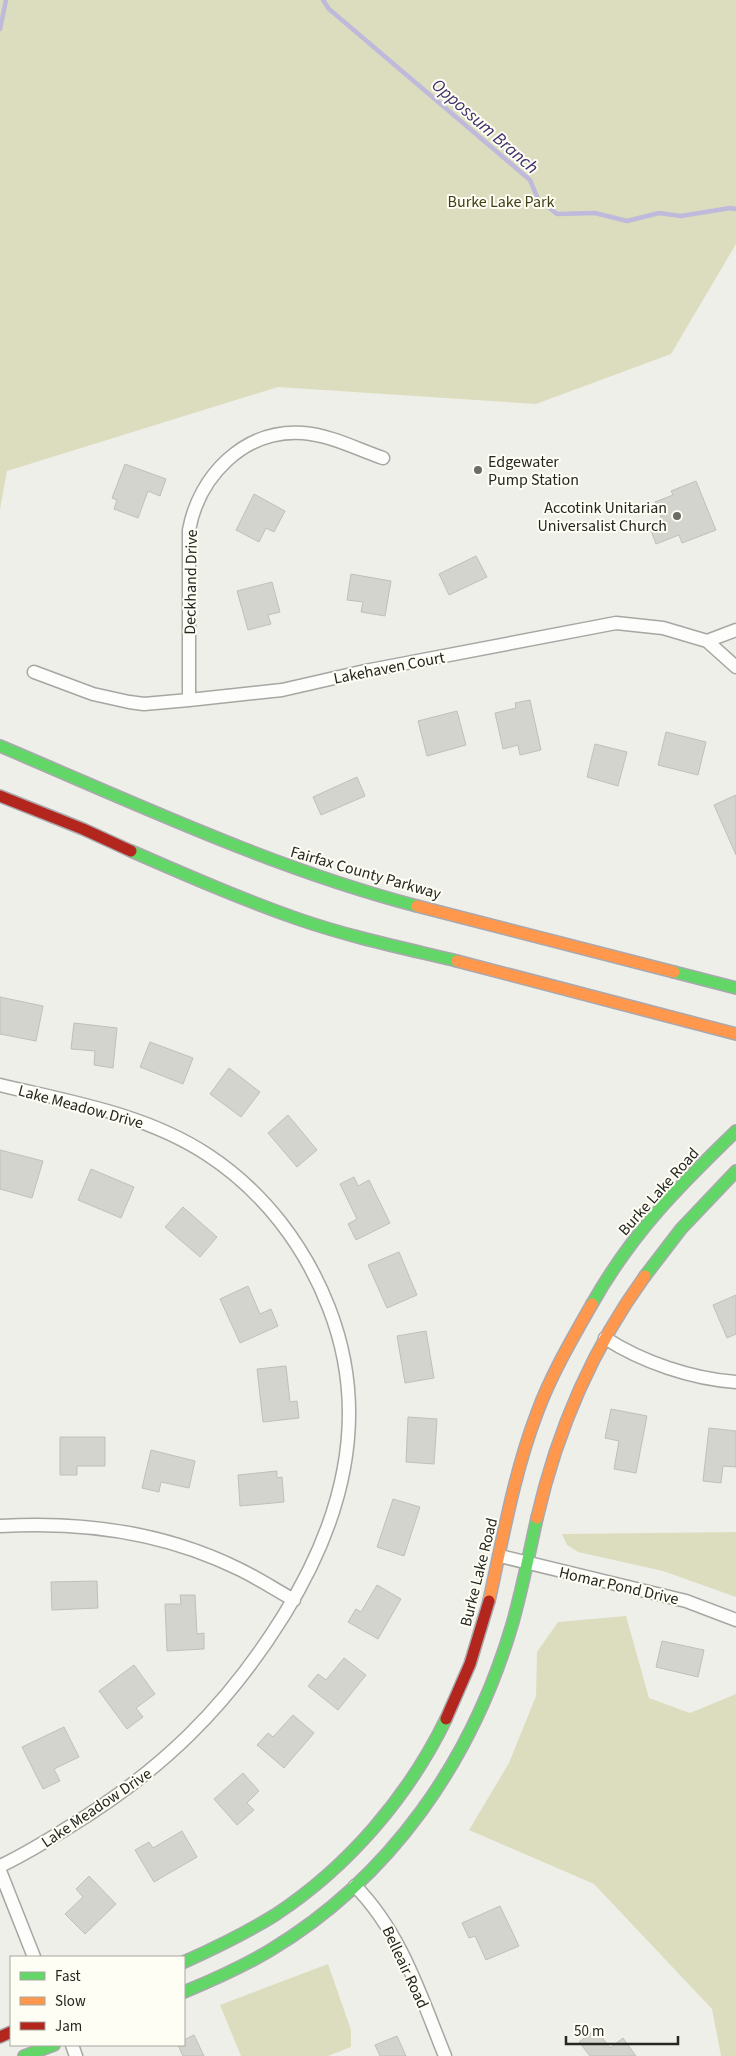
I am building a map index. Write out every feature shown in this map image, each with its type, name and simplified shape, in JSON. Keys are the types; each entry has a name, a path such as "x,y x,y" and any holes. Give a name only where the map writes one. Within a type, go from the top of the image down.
{"main road":[{"name":"Fairfax County Parkway","path":"0,746 235,847 302,872 368,893 736,988"},
{"path":"0,796 83,829 185,875 298,920 359,938 495,970 623,1006 736,1034"},
{"path":"623,1006 715,1041"},
{"name":"Burke Lake Road","path":"185,1962 234,1939 304,1893 359,1844 411,1779 454,1705 470,1662 500,1556 519,1471 537,1413 559,1364 597,1294 639,1232 686,1180 736,1131"},
{"path":"185,1992 270,1951 320,1915 355,1886 388,1853 434,1793 457,1758 479,1714 496,1671 512,1623 528,1563 546,1477 562,1429 585,1377 618,1311 658,1255 703,1203 736,1171"},
{"path":"24,2056 51,2046"}],"street":[{"name":"Deckhand Drive","path":"189,700 189,530 200,494 213,475 232,457 247,447 265,438 286,434 320,436 383,458"},
{"name":"Lakehaven Court","path":"34,672 93,694 144,704 282,690 365,671 616,623 663,628 707,641 736,667"},
{"path":"707,641 736,630"},
{"name":"Lake Meadow Drive","path":"0,1085 118,1114 145,1123 179,1138 208,1155 236,1176 263,1201 298,1245 311,1268 322,1291 340,1341 348,1395 349,1443 339,1496 330,1524 311,1568 294,1600 267,1643 240,1680 207,1719 144,1776 94,1812 25,1854 0,1866"},
{"path":"605,1338 623,1350 655,1364 723,1381 736,1382"},
{"path":"0,1526 59,1524 96,1527 137,1534 204,1554 240,1570 294,1600"},
{"name":"Homar Pond Drive","path":"500,1556 686,1601 736,1620"},
{"path":"0,1871 34,1956"},
{"name":"Belleair Road","path":"355,1886 371,1902 404,1956 445,2056"}],"green space":[{"name":"Burke Lake Park","path":"0,0 736,0 736,244 671,354 536,404 278,387 7,471 0,509"},
{"path":"736,1532 736,1597 663,1571 578,1552 567,1545 562,1534"},
{"path":"626,1616 649,1698 690,1713 736,1694 736,2056 721,2056 712,2009 594,1884 469,1830 509,1763 536,1696 537,1652 558,1622"},
{"path":"328,1964 351,2030 351,2047 328,2056 241,2056 220,2005"}],"building":[{"path":"125,464 166,479 160,496 148,491 138,518 114,509 117,500 112,498"},
{"path":"696,481 716,530 682,543 679,535 656,544 649,525 662,520 655,502 673,495 671,491"},
{"path":"254,494 285,511 274,532 266,528 259,542 236,530"},
{"path":"476,556 487,577 449,595 439,574"},
{"path":"351,574 391,581 385,616 361,612 363,602 347,600"},
{"path":"272,582 280,612 268,615 271,624 248,630 237,591"},
{"path":"530,700 541,750 520,755 518,745 503,749 495,713 516,708 515,703"},
{"path":"457,711 466,745 427,756 418,721"},
{"path":"666,732 706,742 698,775 658,765"},
{"path":"595,744 627,752 618,786 587,777"},
{"path":"357,777 365,796 321,815 313,797"},
{"path":"736,795 736,855 714,805"},
{"path":"0,997 43,1006 36,1041 0,1034"},
{"path":"74,1023 117,1028 113,1068 94,1065 95,1051 71,1049"},
{"path":"150,1042 193,1058 183,1084 140,1067"},
{"path":"229,1068 260,1092 241,1117 210,1094"},
{"path":"288,1115 317,1150 297,1167 268,1133"},
{"path":"0,1150 43,1161 32,1198 0,1189"},
{"path":"91,1169 134,1187 121,1218 78,1200"},
{"path":"354,1177 358,1186 369,1180 390,1223 356,1240 348,1224 357,1219 340,1184"},
{"path":"183,1207 217,1237 200,1257 165,1227"},
{"path":"399,1252 417,1295 387,1308 368,1265"},
{"path":"248,1286 260,1314 271,1309 278,1326 240,1343 220,1299"},
{"path":"736,1295 736,1334 727,1338 713,1305"},
{"path":"426,1331 434,1378 405,1383 397,1336"},
{"path":"286,1366 290,1402 297,1401 299,1418 263,1422 257,1369"},
{"path":"611,1409 647,1416 636,1473 614,1469 619,1441 605,1438"},
{"path":"408,1417 437,1419 434,1464 406,1462"},
{"path":"709,1428 736,1431 736,1467 723,1466 721,1483 703,1481"},
{"path":"60,1437 105,1437 105,1466 77,1466 77,1475 60,1475"},
{"path":"151,1450 195,1461 189,1488 161,1482 159,1492 142,1488"},
{"path":"277,1471 277,1478 282,1477 284,1502 240,1506 238,1475"},
{"path":"393,1499 420,1507 404,1556 377,1547"},
{"path":"97,1581 98,1608 52,1610 51,1582"},
{"path":"377,1585 401,1599 378,1639 348,1622 356,1609 361,1612"},
{"path":"180,1595 195,1595 197,1634 204,1633 204,1649 167,1651 165,1604 181,1604"},
{"path":"662,1641 704,1650 698,1677 656,1667"},
{"path":"344,1658 366,1675 338,1710 308,1686 318,1674 326,1680"},
{"path":"134,1665 155,1694 136,1708 143,1717 127,1729 99,1691"},
{"path":"293,1715 314,1733 284,1768 257,1745 268,1733 273,1737"},
{"path":"64,1727 79,1757 54,1769 60,1781 43,1789 22,1747"},
{"path":"243,1773 259,1791 247,1803 254,1810 237,1825 214,1799"},
{"path":"182,1831 197,1857 154,1882 135,1850 149,1842 153,1848"},
{"path":"89,1876 116,1904 85,1934 65,1914 83,1897 76,1889"},
{"path":"500,1906 519,1946 486,1960 475,1936 469,1938 462,1923"},
{"path":"596,2029 610,2048 623,2038 636,2056 590,2056 579,2042"},
{"path":"194,2035 204,2056 183,2056 178,2046 185,2046 185,2040"},
{"path":"397,2036 406,2056 380,2056 375,2045"}],"waterway":[{"path":"0,29 6,0"},
{"name":"Oppossum Branch","path":"323,0 329,9 530,180 538,199 557,214 595,213 627,221 659,213 681,216 730,208 736,209"}],"traffic: fast":[{"path":"0,746 205,834 257,854 363,891 417,906"},
{"path":"131,851 193,878 298,919 357,937 457,961"},
{"path":"674,972 736,988"},
{"path":"592,1304 623,1255 657,1212 736,1131"},
{"path":"645,1276 681,1229 736,1171"},
{"path":"185,1992 259,1957 313,1922 353,1888 389,1851 421,1811 450,1768 474,1723 495,1675 516,1612 537,1518"},
{"path":"185,1962 230,1940 275,1915 327,1875 374,1828 394,1803 414,1776 446,1719"},
{"path":"24,2056 51,2046"}],"traffic: slow":[{"path":"417,906 674,972"},
{"path":"457,961 736,1034"},
{"path":"537,1518 555,1454 579,1392 609,1332 645,1276"},
{"path":"489,1601 510,1506 529,1436 555,1371 592,1304"}],"traffic: jam":[{"path":"0,796 83,829 131,851"},
{"path":"446,1719 470,1664 489,1601"},
{"path":"0,2037 10,2032"}],"place":[{"name":"Edgewater Pump Station","path":"478,470"},
{"name":"Accotink Unitarian Universalist Church","path":"677,516"}]}
